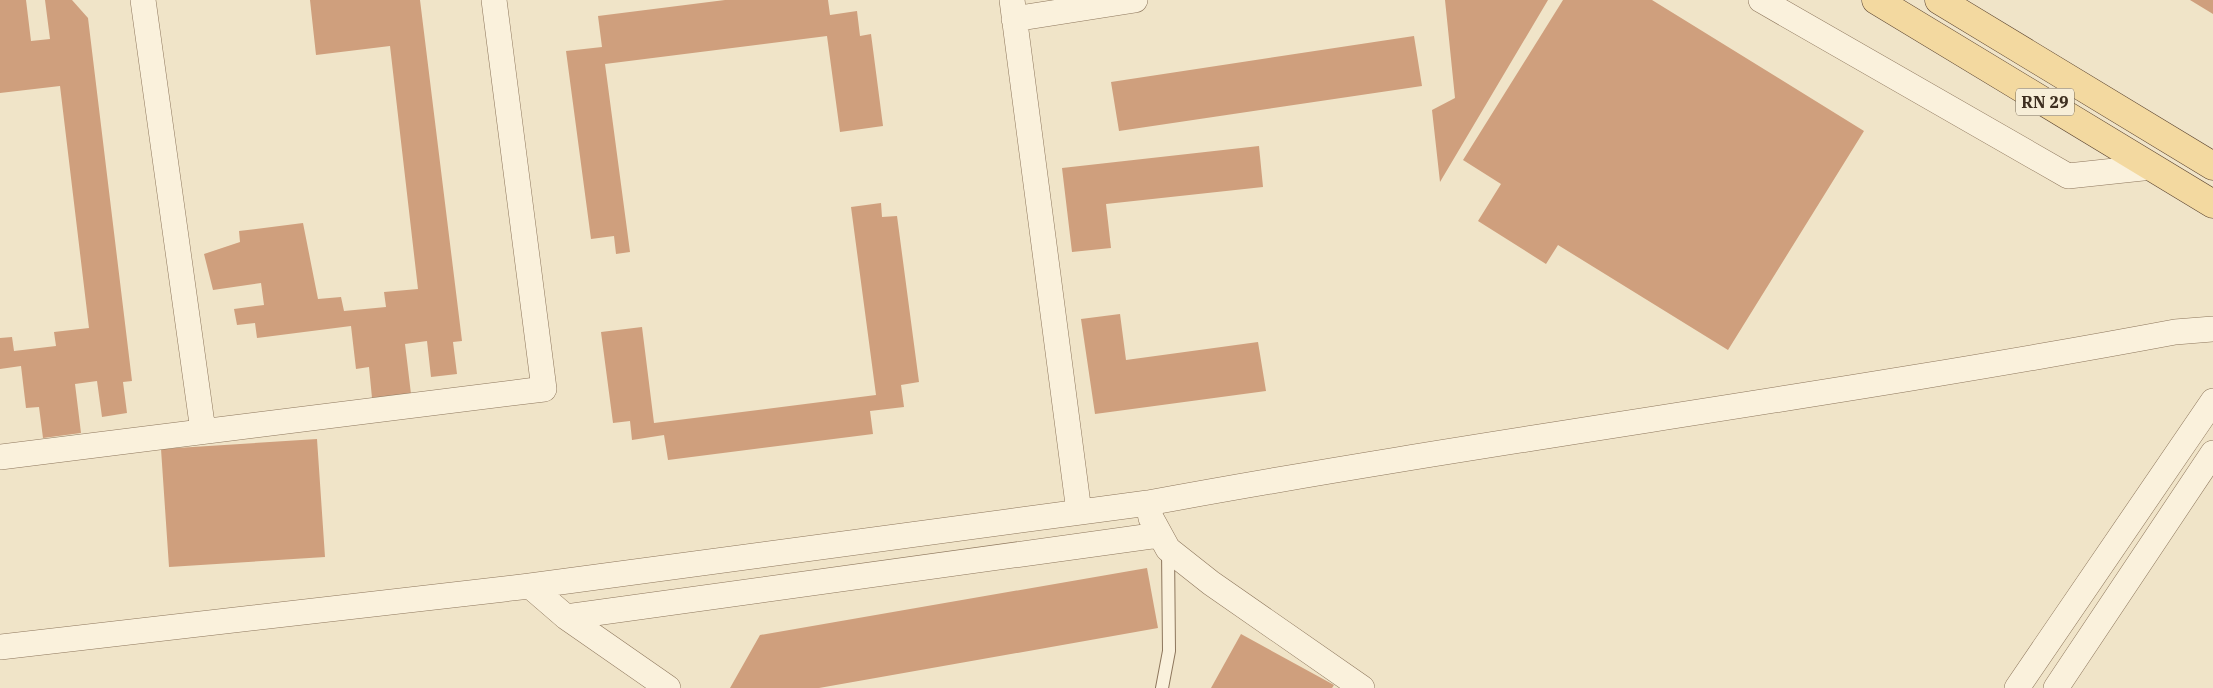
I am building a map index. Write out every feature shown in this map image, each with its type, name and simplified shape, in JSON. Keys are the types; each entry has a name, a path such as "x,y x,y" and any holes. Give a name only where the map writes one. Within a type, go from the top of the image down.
{"main road":[{"name":"RN 29","path":"1876,0 2213,204"},
{"path":"1939,0 2213,166"}],"street":[{"path":"143,0 203,431"},
{"path":"0,457 544,388 494,0"},
{"path":"1079,512 1013,10 1135,0"},
{"path":"1761,0 2068,176 2152,167"},
{"path":"0,647 530,586 1079,512 1148,502 1341,467 1723,410 2175,332 2213,329"},
{"path":"2017,688 2213,401"},
{"path":"2056,688 2213,453"},
{"path":"1148,502 1151,518 1163,542 1211,583 1362,688"},
{"path":"566,617 1163,542"},
{"path":"530,586 566,617 668,688"},
{"path":"2044,648 2070,666"}],"lane":[{"path":"1162,688 1169,651 1163,542"}],"building":[{"path":"0,0 26,0 31,41 50,39 45,0 72,0 88,18 132,381 123,382 127,413 102,417 97,381 75,384 81,433 43,438 39,407 26,408 21,366 0,369 0,338 12,337 14,351 56,346 54,332 89,328 60,86 0,93"},
{"path":"310,0 420,0 462,341 453,342 457,374 431,377 427,341 405,344 411,394 372,398 369,367 356,369 351,326 257,338 255,323 237,325 234,309 264,305 261,283 213,290 204,254 240,242 239,231 303,223 318,299 341,297 344,311 386,307 384,292 418,289 390,46 316,55"},
{"path":"725,0 828,0 830,15 857,11 860,36 871,34 883,126 840,132 827,36 605,64 630,252 616,254 614,236 591,239 566,51 602,47 598,16"},
{"path":"1445,0 1548,0 1440,182 1432,110 1455,98"},
{"path":"1563,0 1652,0 1864,131 1728,350 1558,245 1546,264 1478,221 1501,184 1463,160"},
{"path":"2190,0 2213,0 2213,14"},
{"path":"1414,36 1422,86 1119,131 1111,82"},
{"path":"1259,146 1263,187 1106,204 1111,248 1072,252 1062,168"},
{"path":"881,203 882,217 897,216 919,382 901,385 904,407 870,411 873,434 668,460 664,435 632,440 630,421 613,423 601,332 642,327 654,423 876,395 851,207"},
{"path":"1120,314 1126,360 1258,342 1266,391 1095,414 1081,319"},
{"path":"317,439 325,557 169,567 161,449"},
{"path":"1147,568 1158,628 819,688 730,688 760,635"},
{"path":"1241,634 1334,685 1332,688 1211,688"}]}
